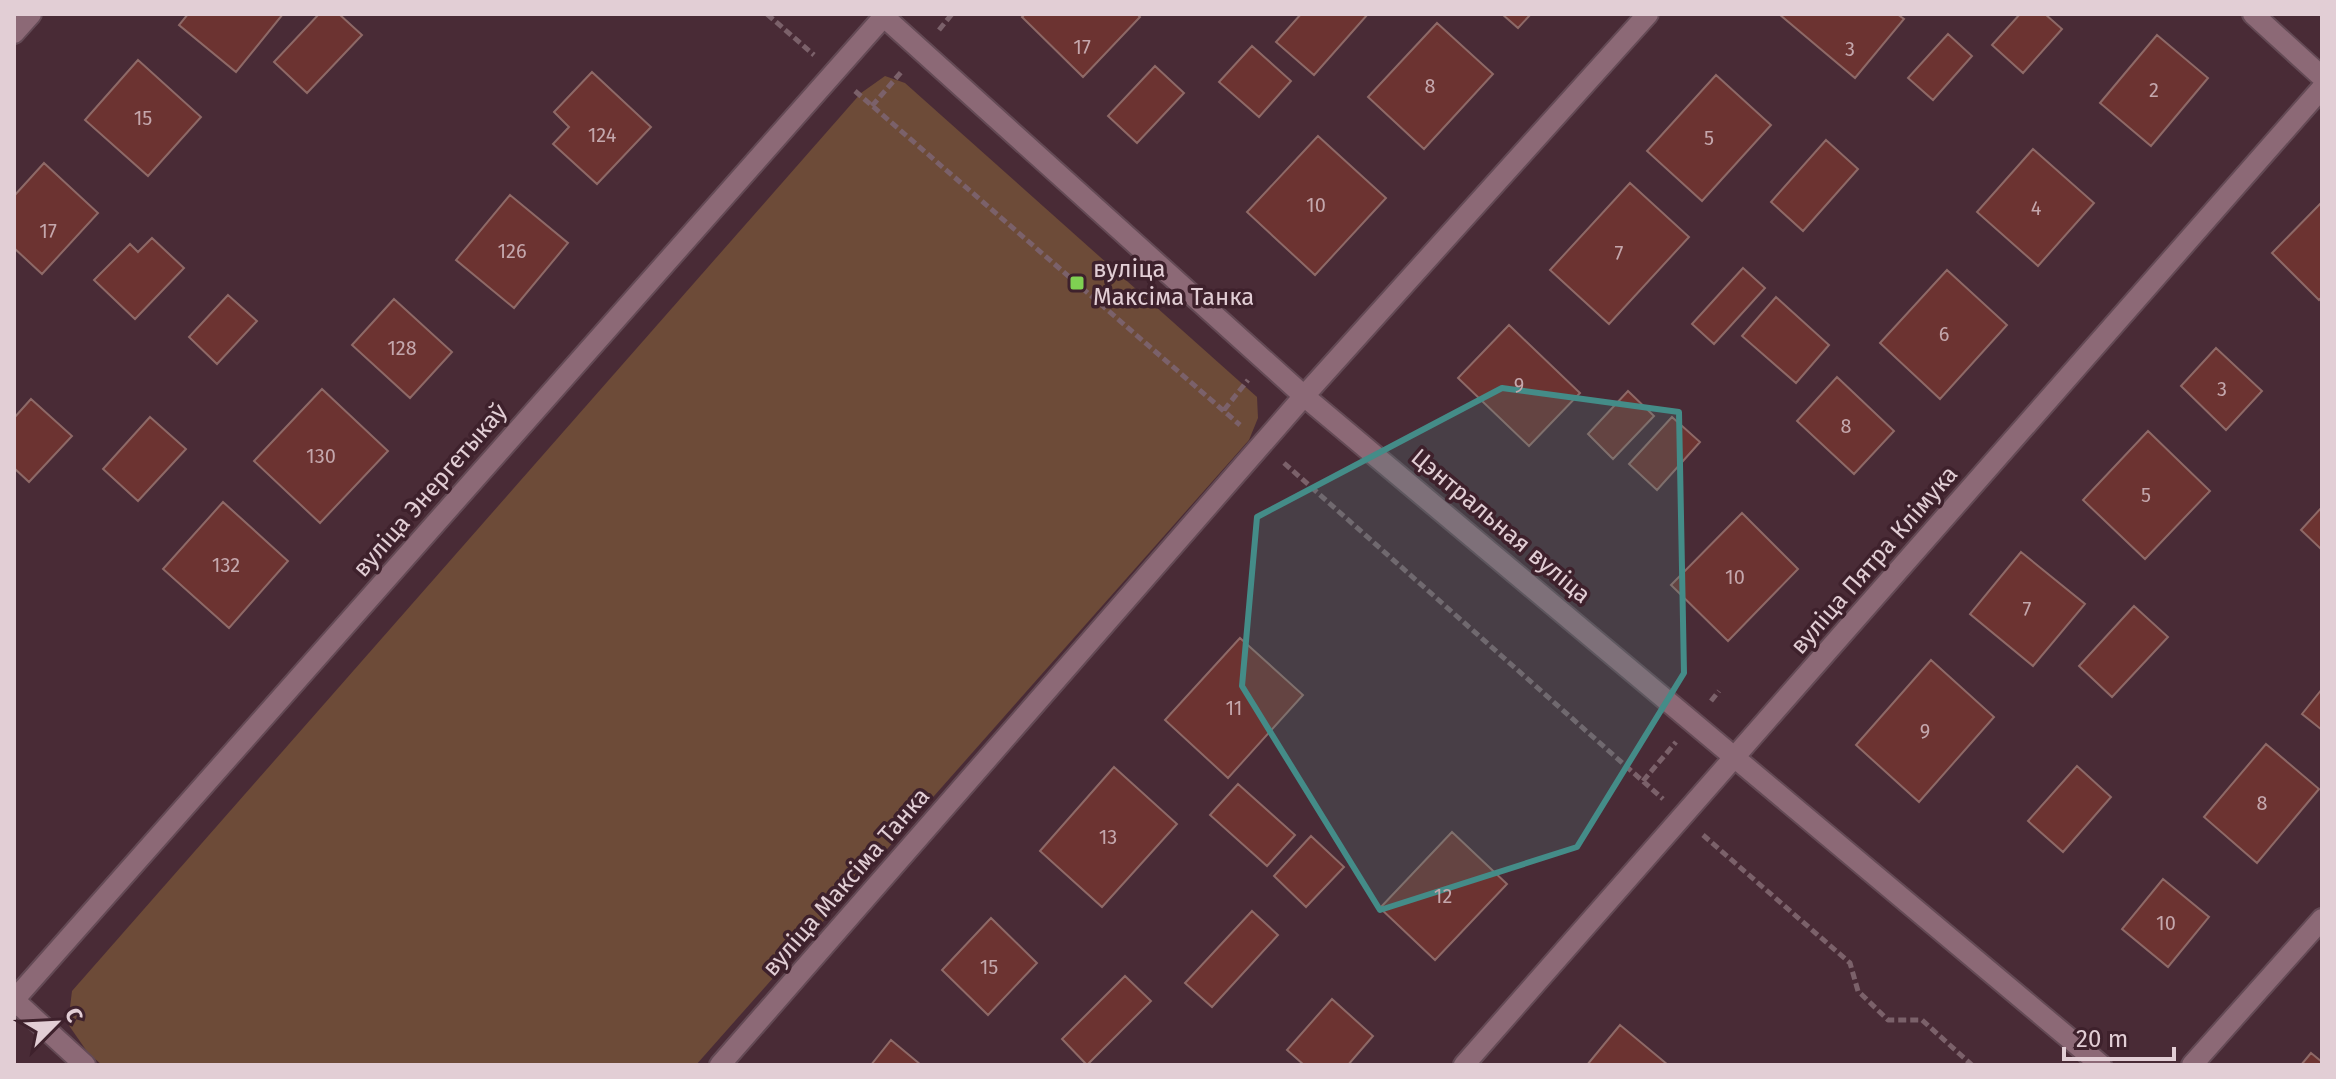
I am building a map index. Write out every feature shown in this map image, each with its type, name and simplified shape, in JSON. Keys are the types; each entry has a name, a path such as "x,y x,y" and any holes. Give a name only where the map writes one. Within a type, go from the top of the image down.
{"street":[{"path":"14,33 31,14"},
{"name":"вуліца Максіма Танка","path":"720,1065 1304,396 1648,14"},
{"path":"2253,14 2322,77"},
{"name":"вуліца Энергетыкаў","path":"14,1000 884,15"},
{"name":"Цэнтральная вуліца","path":"884,15 1304,396 2101,1065"},
{"name":"вуліца Пятра Клімука","path":"1464,1065 2322,88"},
{"path":"2192,1065 2322,919"},
{"path":"14,1000 85,1065"}],"path":[{"path":"767,14 1263,444 1850,963 1858,991 1888,1020 1922,1020 1972,1065"}],"highlighted area":[{"path":"1502,388 1679,412 1684,673 1577,847 1380,910 1242,686 1257,517"}],"shaded area":[{"path":"885,76 905,83 1257,397 1258,418 1249,440 696,1065 102,1065 88,1053 68,1024 72,991 861,93"}],"building":[{"path":"188,14 283,14 236,72 179,25"},
{"path":"319,14 339,14 362,35 307,93 274,62"},
{"path":"1025,14 1137,14 1140,17 1083,77 1022,17"},
{"path":"1301,14 1368,14 1314,75 1276,42"},
{"path":"1502,14 1531,14 1518,28"},
{"path":"1779,14 1897,14 1904,19 1855,78"},
{"path":"2020,14 2045,14 2062,29 2023,73 1992,45"},
{"path":"1437,23 1493,74 1424,149 1368,97"},
{"path":"1948,34 1972,56 1933,100 1908,78"},
{"path":"2157,35 2208,78 2151,146 2100,103"},
{"path":"1252,46 1291,81 1259,117 1219,82"},
{"path":"138,60 201,117 148,176 85,120"},
{"path":"1155,66 1184,93 1137,143 1108,116"},
{"path":"592,72 651,127 597,184 553,144 569,127 554,112"},
{"path":"1716,75 1771,125 1702,201 1647,151"},
{"path":"1318,136 1386,198 1315,275 1247,212"},
{"path":"1826,140 1858,169 1803,231 1771,202"},
{"path":"2033,149 2094,203 2038,266 1977,212"},
{"path":"44,163 98,213 42,274 14,248 14,196"},
{"path":"1630,183 1689,237 1609,324 1550,270"},
{"path":"510,195 568,243 514,308 456,260"},
{"path":"2322,202 2322,297 2319,300 2272,253"},
{"path":"152,238 184,268 135,319 94,280 130,244 138,252"},
{"path":"1743,268 1765,288 1714,344 1692,324"},
{"path":"1947,270 2007,325 1940,399 1880,343"},
{"path":"228,295 257,321 217,364 189,337"},
{"path":"1776,297 1829,345 1796,383 1742,336"},
{"path":"394,299 452,352 410,398 352,345"},
{"path":"1509,325 1580,393 1529,446 1458,378"},
{"path":"2216,348 2262,391 2226,430 2181,386"},
{"path":"1837,377 1894,431 1854,474 1797,421"},
{"path":"322,389 388,451 320,523 254,461"},
{"path":"1628,391 1654,416 1613,459 1588,434"},
{"path":"31,399 72,436 29,482 14,468 14,418"},
{"path":"150,417 186,449 138,501 103,469"},
{"path":"1672,417 1700,442 1657,490 1629,464"},
{"path":"2148,431 2210,491 2145,559 2083,500"},
{"path":"223,502 288,561 229,628 163,569"},
{"path":"2322,507 2322,550 2301,530"},
{"path":"1742,513 1798,569 1728,641 1671,585"},
{"path":"2021,552 2085,604 2033,666 1970,614"},
{"path":"2134,606 2168,637 2112,697 2079,666"},
{"path":"1240,638 1303,695 1228,778 1165,720"},
{"path":"1931,660 1994,717 1919,802 1856,745"},
{"path":"2322,689 2322,730 2302,714"},
{"path":"2266,744 2319,789 2257,863 2204,817"},
{"path":"2077,766 2111,797 2063,852 2028,821"},
{"path":"1114,767 1177,824 1102,907 1040,851"},
{"path":"1238,784 1295,835 1267,866 1210,815"},
{"path":"1452,832 1507,884 1435,960 1380,908"},
{"path":"1311,836 1344,867 1306,907 1274,876"},
{"path":"2163,879 2209,917 2168,967 2122,929"},
{"path":"1252,911 1278,935 1212,1007 1185,983"},
{"path":"991,918 1037,963 988,1015 942,970"},
{"path":"1125,976 1151,1001 1087,1065 1062,1039"},
{"path":"1332,999 1373,1036 1348,1065 1304,1065 1287,1050"},
{"path":"1620,1025 1668,1065 1587,1065"},
{"path":"891,1040 921,1065 871,1065"},
{"path":"2311,1053 2322,1062 2322,1065 2301,1065"}],"place":[{"name":"вуліца Максіма Танка","path":"1077,283"}]}
